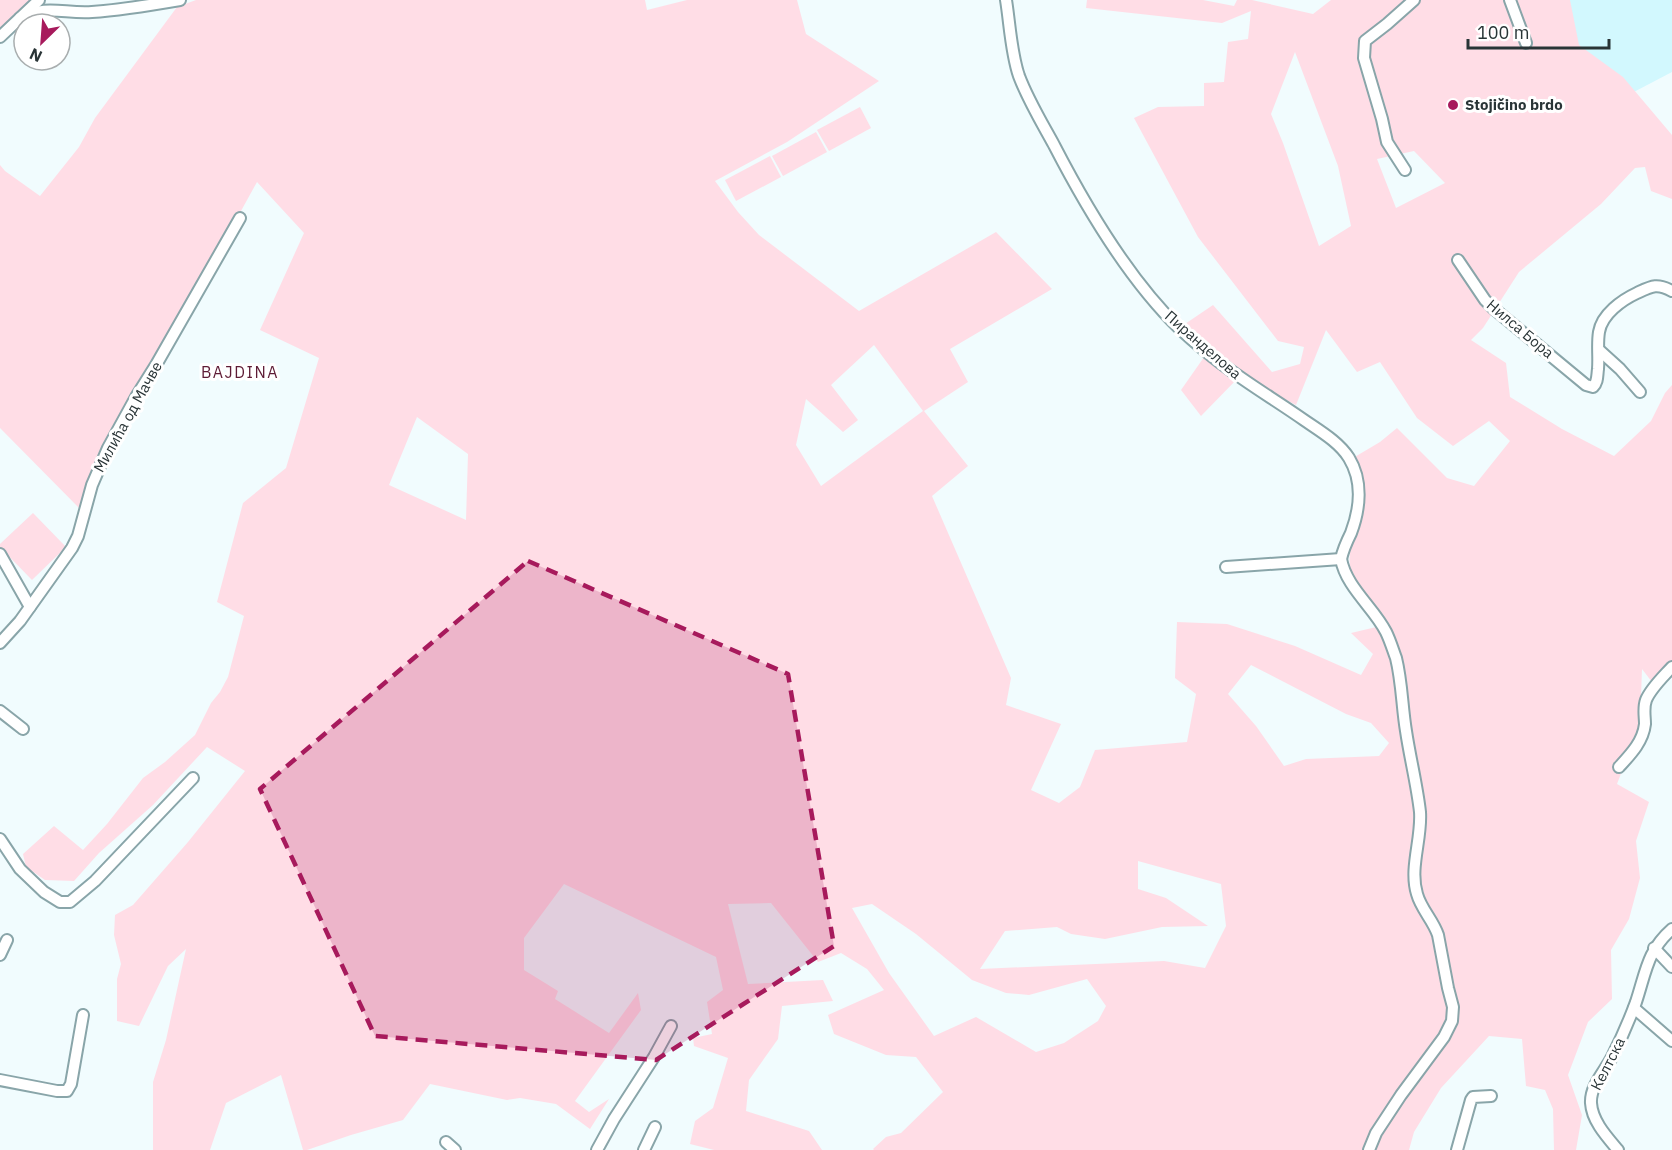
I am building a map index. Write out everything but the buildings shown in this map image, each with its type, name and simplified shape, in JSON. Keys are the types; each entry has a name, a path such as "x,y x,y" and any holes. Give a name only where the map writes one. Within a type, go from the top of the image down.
{"street":[{"path":"26,12 39,0"},
{"path":"33,12 46,10 86,13 180,0"},
{"name":"Пиранделова","path":"1006,0 1019,76 1029,99 1072,178 1133,274 1180,329 1234,373 1319,430 1338,445 1349,458 1359,488 1358,508 1341,558"},
{"path":"1405,170 1387,142 1364,58 1365,41 1414,0"},
{"path":"1510,0 1526,43"},
{"path":"0,37 12,26"},
{"name":"Милића од Мачве","path":"0,643 30,607 76,542 92,485 108,448 240,218"},
{"name":"Нилса Бора","path":"1458,261 1493,308 1586,385 1593,387 1596,384 1599,350"},
{"path":"1640,392 1599,350 1600,325 1605,316 1633,295 1656,285 1672,291"},
{"path":"0,554 30,607"},
{"path":"1226,567 1341,558 1356,590 1387,633 1396,662 1420,812 1416,890 1436,927 1453,1007 1452,1021 1444,1038 1376,1133 1369,1150"},
{"path":"1619,767 1633,752 1641,737 1645,726 1645,706 1648,695 1672,667"},
{"path":"0,711 23,729"},
{"path":"0,839 20,869 43,891 60,902 70,902 95,881 193,778"},
{"path":"1672,929 1654,948 1672,967"},
{"path":"0,955 7,940"},
{"name":"Келтска","path":"1618,1150 1600,1127 1593,1110 1593,1089 1612,1057 1634,1008 1654,948"},
{"path":"1634,1008 1672,1041"},
{"path":"0,1080 67,1091 72,1084 83,1015"},
{"path":"597,1150 614,1119 654,1058 671,1026"},
{"path":"1457,1150 1471,1100 1473,1097 1491,1096"},
{"path":"644,1150 655,1127"},
{"path":"446,1142 455,1150"}],"highlighted area":[{"path":"528,561 788,674 834,946 656,1060 375,1036 260,789"}],"shaded area":[{"path":"0,0 30,0 21,12 12,12 12,24 0,40"},
{"path":"196,0 645,0 647,10 687,0 797,0 806,34 879,81 787,142 715,181 738,212 759,235 859,311 996,232 1052,289 950,349 968,382 924,411 968,466 932,496 1011,678 1006,705 1061,724 1031,790 1059,803 1080,787 1095,750 1187,742 1196,694 1175,678 1177,622 1227,624 1295,646 1361,675 1373,654 1351,633 1389,624 1354,578 1350,567 1351,545 1362,512 1365,490 1353,458 1380,442 1397,428 1447,478 1474,486 1510,441 1489,421 1453,446 1417,418 1380,362 1357,372 1326,330 1296,405 1240,376 1201,416 1181,390 1209,350 1185,324 1213,305 1272,372 1300,364 1304,347 1278,341 1198,237 1134,118 1158,107 1204,106 1204,83 1224,82 1228,42 1248,39 1251,11 1222,23 1086,8 1087,0 1203,0 1234,6 1237,0 1252,0 1313,14 1331,0 1570,0 1579,45 1623,77 1672,135 1672,199 1651,191 1645,167 1635,168 1601,204 1519,272 1483,328 1471,340 1506,363 1510,397 1562,429 1614,456 1651,421 1665,393 1672,385 1672,660 1652,682 1642,669 1640,724 1617,784 1649,802 1636,841 1640,878 1629,919 1611,950 1612,999 1588,1022 1568,1075 1582,1115 1576,1150 1554,1150 1553,1109 1545,1090 1526,1086 1522,1039 1489,1036 1441,1088 1414,1132 1409,1150 874,1150 886,1137 901,1133 943,1092 916,1057 886,1055 834,1034 828,1015 884,990 867,969 841,953 818,962 771,903 728,904 748,984 823,980 833,1001 782,1006 778,1039 749,1080 746,1111 809,1131 822,1150 714,1150 690,1144 695,1121 713,1108 728,1058 694,1046 693,1038 712,1034 707,1002 723,990 716,957 564,884 524,938 524,970 558,991 555,999 609,1033 638,993 641,1010 575,1101 589,1112 609,1099 590,1129 556,1104 520,1098 507,1100 430,1084 403,1120 303,1150 281,1075 226,1103 210,1150 153,1150 153,1082 166,1040 186,949 168,966 139,1026 117,1021 117,979 121,964 114,935 115,915 133,905 245,771 207,747 153,805 99,853 74,881 45,880 26,867 23,854 54,826 83,850 143,778 195,735 211,703 228,677 244,616 217,602 243,503 286,468 319,358 260,330 304,233 257,182 136,397 84,513 0,428 0,165 40,196 79,147 95,118 177,7","holes":["1295,52 1338,166 1351,226 1319,246 1271,114","1414,151 1445,183 1396,208 1377,159","874,345 923,411 821,486 796,445 806,399 843,432 858,420 831,385","417,417 468,454 466,520 389,485","1251,665 1346,714 1371,723 1389,743 1379,756 1306,759 1284,766 1256,726 1228,694","1138,861 1221,884 1226,926 1205,968 1164,961 980,969 1005,931 1057,927 1071,934 1105,939 1162,927 1208,926 1166,898 1138,889","872,904 916,934 972,980 1006,993 1029,995 1087,979 1106,1006 1098,1021 1064,1043 1036,1052 976,1017 934,1036 889,973 852,908"]},
{"path":"1555,0 1672,0 1672,72 1609,105"},
{"path":"860,107 871,128 829,151 817,130"},
{"path":"816,132 827,152 783,176 772,156"},
{"path":"770,156 781,177 736,201 725,180"},
{"path":"33,513 66,547 32,580 0,547 0,544"}],"place":[{"name":"Stojičino brdo","path":"1453,105"}],"district":[{"name":"BAJDINA","path":"240,372"}]}
